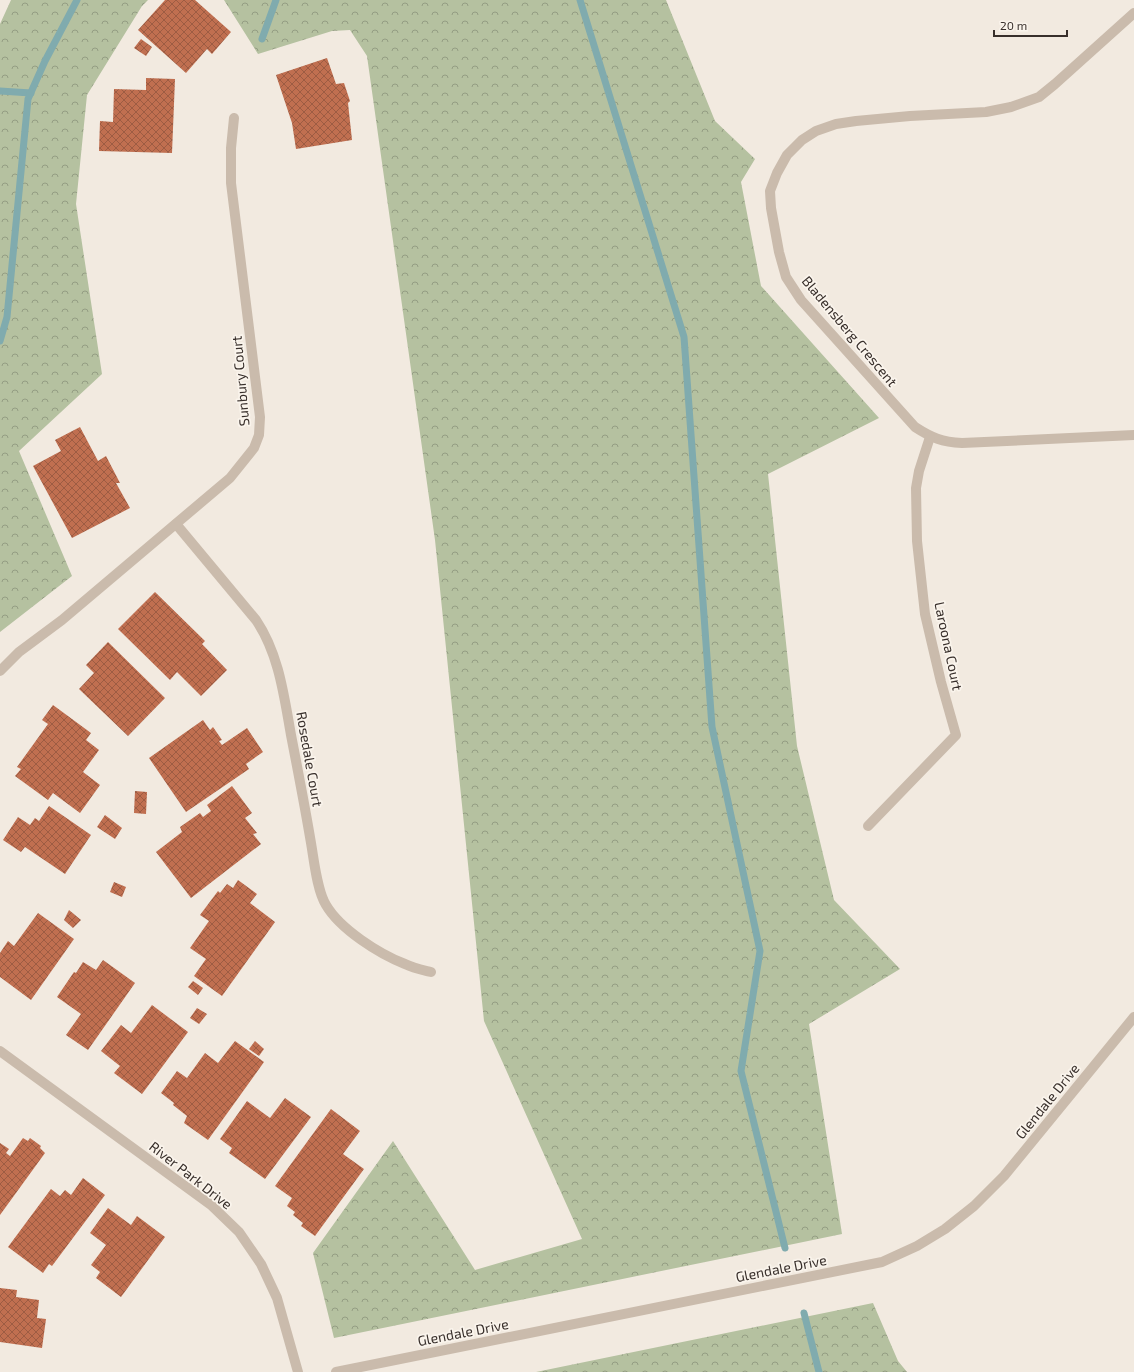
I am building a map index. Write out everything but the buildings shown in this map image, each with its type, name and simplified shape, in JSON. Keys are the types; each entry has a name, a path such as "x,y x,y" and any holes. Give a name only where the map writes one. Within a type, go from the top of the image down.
{"street":[{"name":"Bladensberg Crescent","path":"1134,13 1039,97 1011,107 986,112 902,117 836,124 816,131 802,140 787,155 776,173 770,191 771,208 786,277 801,300 915,427 930,437 947,442 962,443 1134,435"},
{"name":"Sunbury Court","path":"0,671 19,652 62,620 230,478 254,448 259,435 260,417 231,183 231,148 234,118"},
{"name":"Laroona Court","path":"868,826 956,735 941,682 925,614 917,541 916,488 919,471 930,437"},
{"name":"Rosedale Court","path":"176,524 256,620 264,632 273,652 284,698 316,869 325,904 335,918 347,929 385,954 406,964 431,972"},
{"name":"Glendale Drive","path":"336,1372 882,1262 917,1246 945,1229 974,1206 1004,1176 1134,1017"},
{"name":"River Park Drive","path":"0,1051 212,1205 240,1232 261,1264 277,1298 298,1372"}],"green space":[{"path":"11,0 148,0 142,6 87,95 76,204 102,374 19,451 72,576 0,632 0,24"},
{"path":"224,0 666,0 715,121 755,159 741,182 761,286 879,418 768,474 797,746 834,900 900,969 809,1024 842,1234 334,1338 313,1253 393,1141 475,1270 582,1239 484,1021 435,540 367,56 350,30 332,31 258,54"},
{"path":"873,1303 898,1361 907,1372 536,1372"}],"waterway":[{"path":"0,341 7,317 28,99 45,61 77,0"},
{"path":"262,39 276,0"},
{"path":"580,0 684,337 712,727 760,951 741,1071 785,1248"},
{"path":"0,91 31,93"},
{"path":"804,1313 819,1372"}]}
